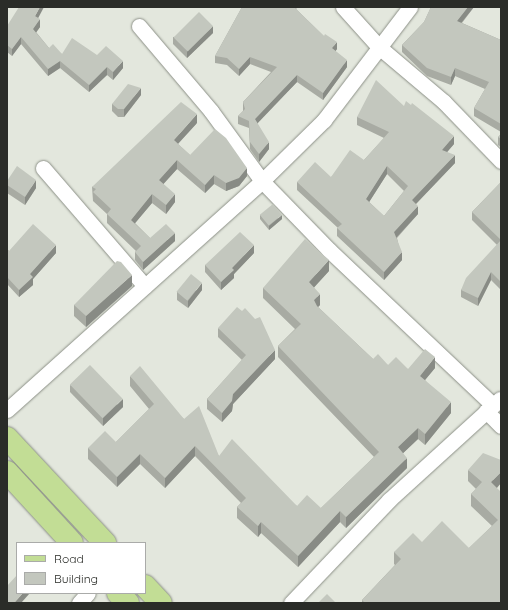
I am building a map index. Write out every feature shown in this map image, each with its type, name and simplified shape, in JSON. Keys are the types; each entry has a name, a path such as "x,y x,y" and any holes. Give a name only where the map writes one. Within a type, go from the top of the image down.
{"main road":[{"path":"7,438 104,542"},
{"path":"7,472 71,542"},
{"path":"146,587 161,603"},
{"path":"119,594 128,603"}],"street":[{"path":"343,7 379,47 444,102 501,162"},
{"path":"7,410 262,181 324,120 410,7"},
{"path":"139,26 211,111 262,181 329,250 494,405 501,426"},
{"path":"43,168 145,286"},
{"path":"291,603 389,500 494,405"},
{"path":"79,603 87,594"}],"building":[{"path":"19,7 40,7 35,16 40,19 33,29 49,48 53,44 62,54 72,38 97,55 106,46 123,61 113,72 107,67 89,85 60,61 48,69 21,37 12,49 7,45 7,26"},
{"path":"242,7 294,7 324,36 325,34 337,42 332,48 347,60 323,93 297,75 255,119 269,142 259,154 250,142 249,121 238,116 245,109 243,102 277,67 250,57 239,69 227,58 215,56"},
{"path":"431,7 468,7 457,21 501,40 501,124 474,108 489,82 455,68 451,77 427,68 402,45 424,22"},
{"path":"199,12 213,26 188,52 174,37"},
{"path":"376,80 404,106 406,101 411,105 412,103 454,136 442,150 455,155 412,200 418,206 394,232 402,252 384,272 337,228 342,224 297,182 315,162 331,177 350,150 364,160 389,132 357,117","holes":["387,166 408,186 384,216 366,199"]},
{"path":"128,84 141,88 124,109 118,109 112,104"},
{"path":"181,102 197,114 174,140 190,155 215,129 226,138 247,168 239,178 226,183 214,175 205,185 177,160 159,180 175,194 166,205 152,194 131,220 150,238 166,224 175,233 143,262 135,252 141,246 107,214 111,209 93,192 96,189 92,187"},
{"path":"17,166 36,180 25,197 7,185 7,181"},
{"path":"501,182 501,240 472,212"},
{"path":"273,204 282,215 269,226 260,215"},
{"path":"33,224 56,245 30,274 33,277 19,290 7,277 7,249 9,251"},
{"path":"240,232 254,245 232,268 234,270 221,282 205,265"},
{"path":"305,239 329,260 309,282 320,294 314,300 317,306 373,359 378,354 388,365 396,357 408,369 425,349 435,357 420,376 451,402 425,434 418,428 398,447 407,458 346,517 340,511 298,556 261,522 258,526 237,507 246,498 195,446 165,478 140,454 117,477 88,448 105,431 116,442 154,404 130,376 140,366 184,419 199,406 219,456 232,439 297,506 307,495 321,508 379,452 278,346 301,324 263,288"},
{"path":"501,240 501,282 491,272 478,298 461,290 466,278"},
{"path":"117,261 121,262 132,275 86,316 74,305"},
{"path":"191,274 202,283 187,301 177,292"},
{"path":"237,307 242,311 245,308 255,319 260,317 275,350 233,394 232,401 222,413 207,399 246,355 218,328"},
{"path":"90,365 123,399 103,418 70,384"},
{"path":"483,453 501,460 501,472 491,482 501,492 501,601 499,603 365,603 362,600 401,559 394,552 413,533 422,542 442,521 469,548 498,520 471,494 482,482 468,470"},
{"path":"16,576 16,594 22,594 14,603 7,603 7,586"},
{"path":"327,594 336,603 318,603"}]}
